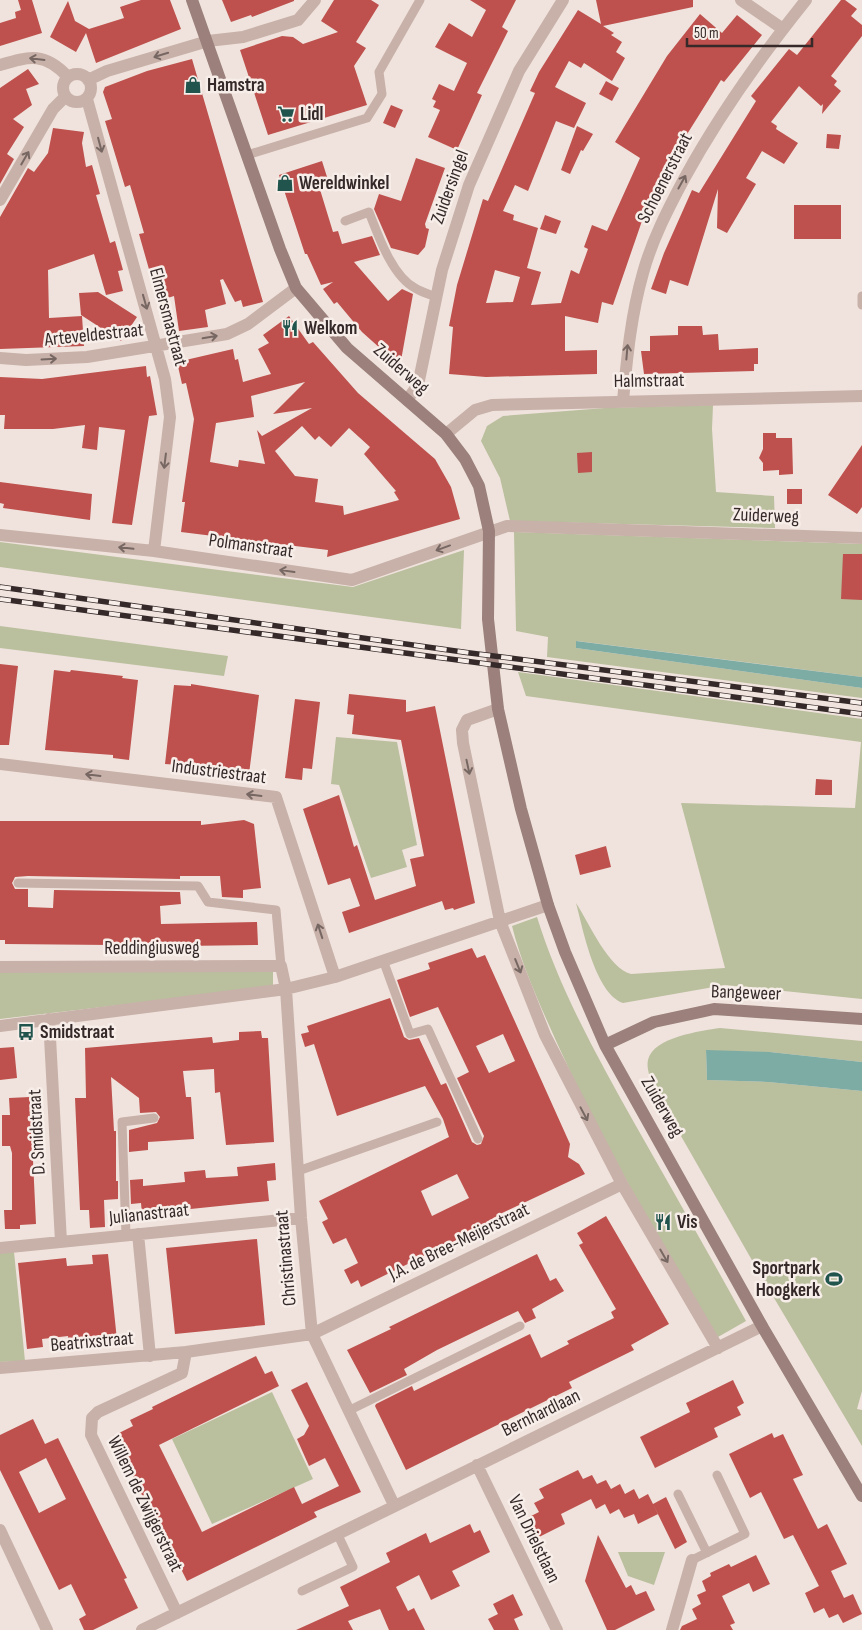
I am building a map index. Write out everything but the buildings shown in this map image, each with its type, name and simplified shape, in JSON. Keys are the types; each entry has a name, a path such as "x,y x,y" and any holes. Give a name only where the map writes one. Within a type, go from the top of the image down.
{"street":[{"name":"Zuiderweg","path":"192,0 296,288 347,348 446,434 465,459 479,486 489,531 488,619 498,709 521,810 548,905 565,952 605,1045 762,1326 862,1496"},
{"path":"88,80 107,71 208,41 243,37 298,20 315,0"},
{"name":"Zuidersingel","path":"407,400 418,385 442,270 469,185 519,71 563,0"},
{"path":"741,0 783,29"},
{"name":"Schoenerstraat","path":"623,401 629,329 643,271 665,214 708,134 806,0"},
{"path":"0,65 25,57 50,60 68,77"},
{"path":"81,75 88,80 91,90 87,98 78,103 66,97 63,87 68,77 81,75"},
{"path":"0,200 53,109 66,97"},
{"name":"Elmersmastraat","path":"87,98 158,346 165,379 170,417 154,551"},
{"name":"Arteveldestraat","path":"0,358 26,360 87,357 227,334 248,324 296,288"},
{"name":"Halmstraat","path":"446,434 475,410 492,405 862,396"},
{"name":"Zuiderweg","path":"489,531 508,526 862,538"},
{"name":"Polmanstraat","path":"0,534 154,551 352,580 489,531"},
{"path":"498,709 467,720 462,730 463,743 500,921 545,1035 622,1184 718,1348"},
{"name":"Industriestraat","path":"0,764 276,797 335,977"},
{"path":"0,1026 286,989 335,977 548,905"},
{"path":"281,966 286,989"},
{"name":"Reddingiusweg","path":"0,967 281,966"},
{"name":"Christinastraat","path":"286,989 301,1218 312,1334 394,1505"},
{"name":"Bangeweer","path":"605,1045 654,1022 714,1008 862,1019"},
{"name":"D. Smidstraat","path":"49,1019 62,1242"},
{"name":"J.A. de Bree-Meijerstraat","path":"312,1334 622,1184"},
{"name":"Julianastraat","path":"0,1248 301,1218"},
{"path":"132,1234 150,1356"},
{"name":"Bernhardlaan","path":"142,1630 762,1326"},
{"path":"186,1352 312,1334"},
{"name":"Beatrixstraat","path":"0,1368 186,1352"},
{"name":"Willem de Zwijgerstraat","path":"177,1613 91,1435 90,1426 92,1418 98,1412 182,1373 186,1352"},
{"name":"Van Drielstlaan","path":"477,1465 557,1630"},
{"path":"0,1530 47,1630"},
{"path":"672,1630 692,1560"}],"lane":[{"path":"247,156 367,118 382,94 379,72 420,0"},
{"path":"345,221 369,212 390,260 402,276 413,288 436,297"},
{"path":"862,296 862,305"},
{"path":"18,883 198,886 208,902 276,910 281,966"},
{"path":"383,960 410,1034 428,1029 478,1139"},
{"path":"132,1234 122,1122 154,1118"},
{"path":"298,1171 437,1122"},
{"path":"348,1411 520,1326"},
{"path":"692,1560 745,1534 716,1475"},
{"path":"678,1494 706,1553"},
{"path":"302,1590 353,1567 337,1533"}],"green space":[{"path":"713,405 712,429 716,492 774,496 775,528 510,521 500,478 481,441 487,426 503,416 605,408"},
{"path":"514,532 862,544 862,677 577,641 576,648 862,688 862,698 547,657 548,637 516,631"},
{"path":"0,542 353,587 464,550 461,629 0,567"},
{"path":"0,626 228,656 224,676 0,648"},
{"path":"518,672 862,719 862,999 725,985 623,1003 613,997 598,974 576,903 607,955 615,964 631,974 725,968 681,803 855,808 861,742 526,696"},
{"path":"336,737 397,742 417,845 402,850 407,867 371,878 339,785 331,784"},
{"path":"537,917 568,998 594,1050 746,1321 718,1337 613,1156 575,1081 538,1000 526,971 512,926"},
{"path":"0,969 273,972 273,987 0,1019"},
{"path":"720,1028 862,1041 862,1062 770,1052 706,1051 707,1080 768,1082 862,1091 862,1391 857,1409 862,1410 862,1446 761,1276 653,1087 648,1070 648,1060 652,1052 659,1046 679,1036"},
{"path":"14,1252 25,1361 0,1362 0,1253"},
{"path":"272,1392 313,1479 212,1524 172,1439"},
{"path":"618,1552 665,1552 654,1585 628,1576"}],"water":[{"path":"576,641 862,677 862,688 576,648"},
{"path":"706,1050 770,1052 862,1062 862,1091 768,1082 707,1080"}],"railway":[{"path":"0,587 470,653 862,703"},
{"path":"0,599 862,714"}],"place":[{"name":"Hamstra","path":"193,85"},
{"name":"Lidl","path":"286,114"},
{"name":"Wereldwinkel","path":"285,183"},
{"name":"Welkom","path":"290,328"},
{"name":"Smidstraat","path":"26,1032"},
{"name":"Vis","path":"663,1222"},
{"name":"Sportpark Hoogkerk","path":"834,1279"}]}
